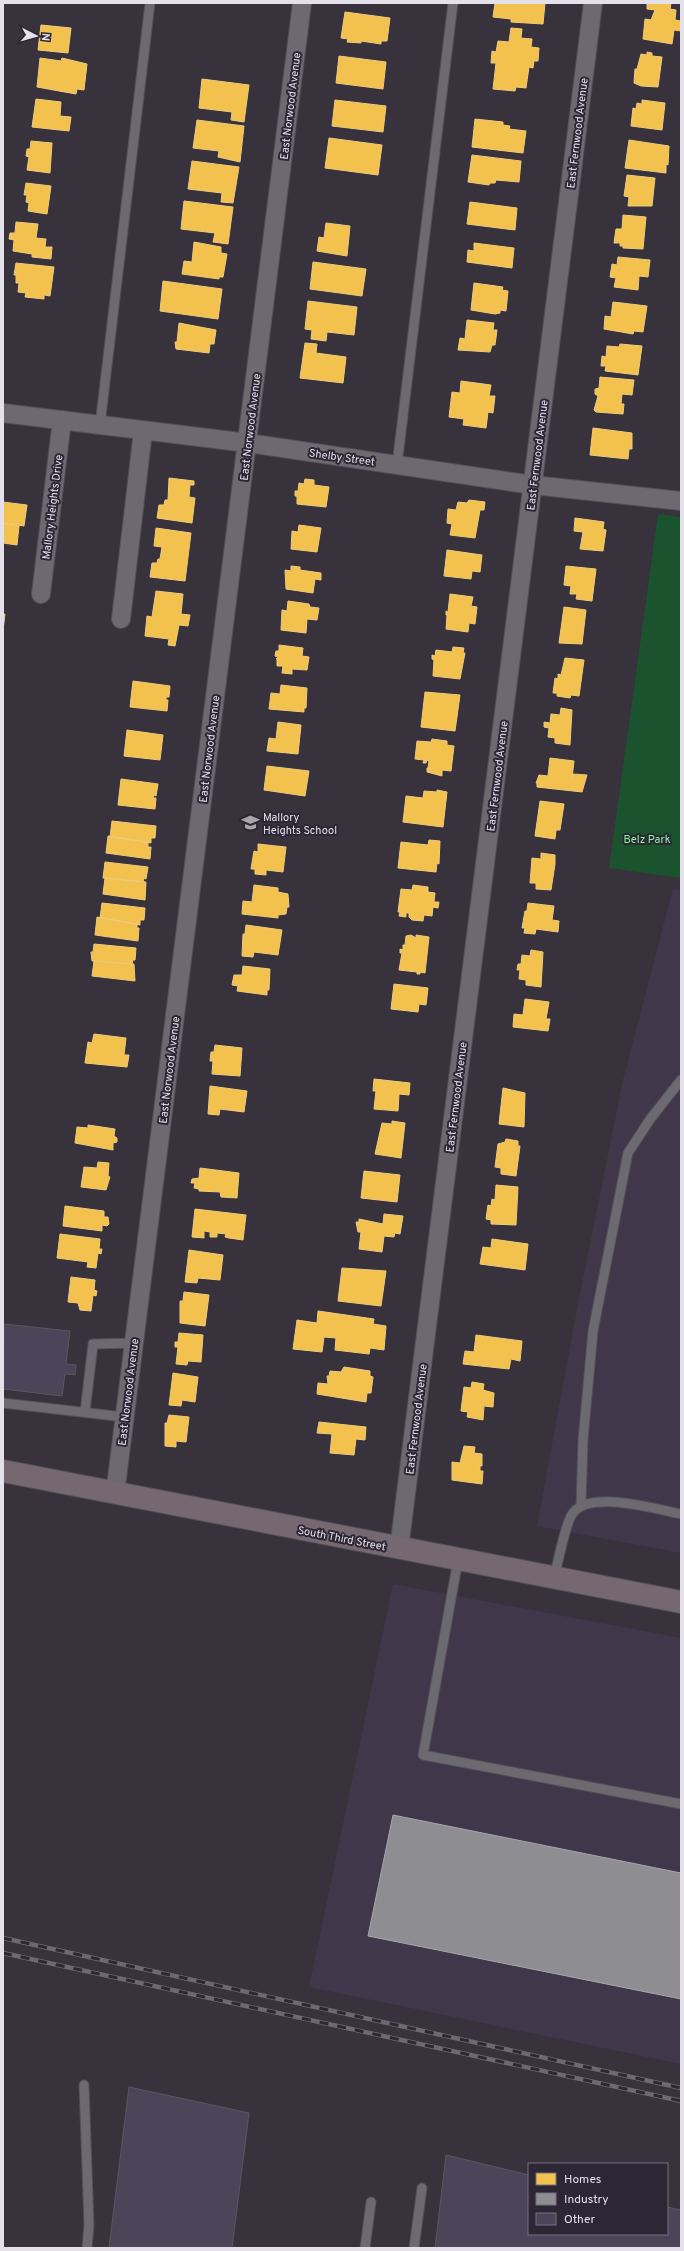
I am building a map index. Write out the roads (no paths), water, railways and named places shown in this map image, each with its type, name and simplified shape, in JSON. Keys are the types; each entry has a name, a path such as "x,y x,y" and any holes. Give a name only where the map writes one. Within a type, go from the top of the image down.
{"main road":[{"name":"South Third Street","path":"3,1471 399,1549 681,1602"}],"street":[{"name":"East Norwood Avenue","path":"115,1494 302,3"},
{"name":"East Fernwood Avenue","path":"399,1549 593,3"},
{"name":"Shelby Street","path":"3,413 248,443 533,485 681,500"},
{"name":"Mallory Heights Drive","path":"41,594 62,420"},
{"path":"121,619 143,431"}],"lane":[{"path":"100,425 150,3"},
{"path":"397,465 453,3"},
{"path":"581,1505 583,1440 593,1331 628,1153 651,1118 681,1080"},
{"path":"85,1412 93,1344 134,1343"},
{"path":"3,1404 124,1417"},
{"path":"554,1578 571,1516 581,1505 608,1501 681,1514"},
{"path":"458,1560 423,1755 681,1804"},
{"path":"84,2085 89,2225 87,2248"},
{"path":"414,2248 422,2188"},
{"path":"365,2248 371,2202"}],"railway":[{"path":"3,1938 681,2088"},
{"path":"3,1953 681,2101"}],"place":[{"name":"Mallory Heights School","path":"250,823"}],"park label":[{"name":"Belz Park","path":"647,839"}]}
